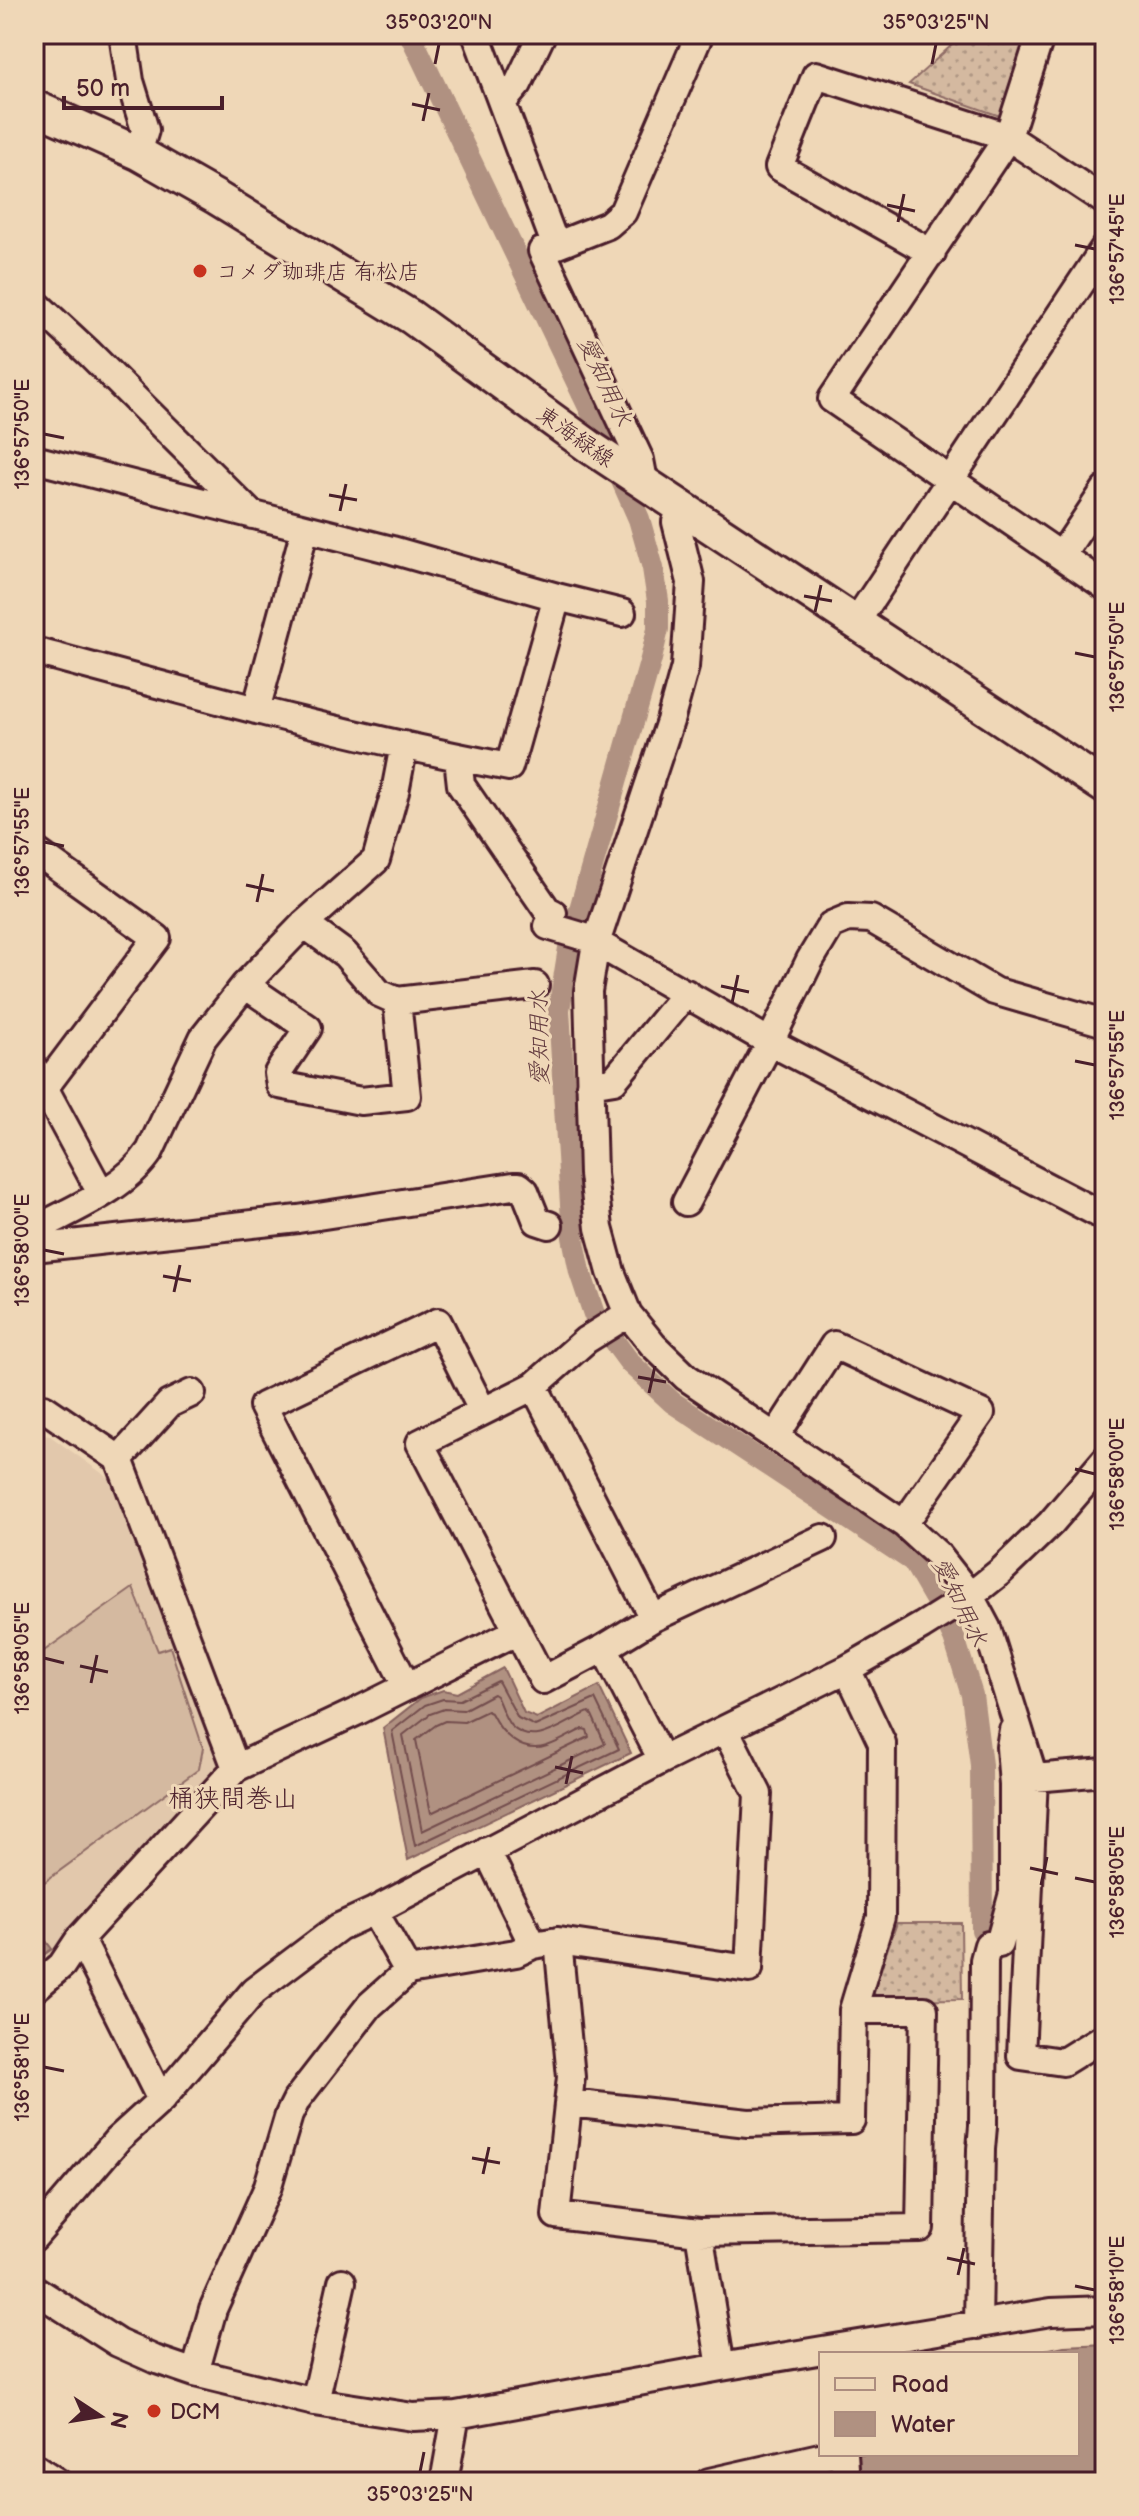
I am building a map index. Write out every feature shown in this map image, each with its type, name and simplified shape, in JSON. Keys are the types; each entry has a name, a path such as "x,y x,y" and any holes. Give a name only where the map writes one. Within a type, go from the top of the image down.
{"main road":[{"name":"東海緑線","path":"34,107 138,153 411,317 590,447 1102,779"}],"street":[{"path":"123,34 130,81 145,130 138,153"},
{"path":"476,34 555,244"},
{"path":"502,103 518,84 542,34"},
{"path":"641,480 640,460 542,251 608,225 623,212 698,34"},
{"path":"1041,34 1008,137 832,399 1105,586"},
{"path":"932,253 779,167 816,75 1008,137 1105,201"},
{"path":"856,622 1105,247"},
{"path":"34,302 252,515"},
{"path":"34,459 392,550 622,613"},
{"path":"1061,556 1105,490"},
{"path":"682,507 676,522 691,582 685,667 670,721 592,940 588,991 593,1174 599,1228 611,1272 628,1314 653,1345 686,1377 904,1524 937,1554 987,1628 1034,1778 1021,2056 1063,2062 1105,2036"},
{"path":"256,710 305,529"},
{"path":"34,651 256,710 458,758 509,767 557,597"},
{"path":"34,1230 101,1193 141,1165 203,1038 245,985 304,924 376,860 404,745"},
{"path":"458,758 461,785 547,910 550,919 770,1042 1105,1217"},
{"path":"34,850 157,938 39,1078 101,1193"},
{"path":"686,1202 831,925 848,918 871,919 994,991 1105,1023"},
{"path":"304,924 345,954 379,993 397,1001 535,985"},
{"path":"245,985 308,1028 278,1073 280,1085 361,1101 407,1096 397,1001"},
{"path":"590,1084 614,1080 686,993"},
{"path":"34,1248 298,1219 513,1186 525,1191 537,1221 549,1225"},
{"path":"628,1314 586,1340 534,1386 420,1443 543,1680 653,1618 823,1538"},
{"path":"407,1687 263,1406 438,1322 482,1410"},
{"path":"775,1437 834,1345 981,1413 904,1524"},
{"path":"534,1386 653,1618"},
{"path":"119,1459 169,1404 192,1393"},
{"path":"34,1415 44,1408 119,1459 236,1768"},
{"path":"34,2237 117,2140 161,2100 254,1991 339,1927 662,1760 847,1669 922,1626 1000,1572 1051,1523 1105,1460"},
{"path":"34,1989 62,1965 80,1938 236,1768 516,1632"},
{"path":"604,1648 662,1760"},
{"path":"570,2103 748,2123 851,2120 853,2010 881,1917 882,1743 847,1669"},
{"path":"978,2325 984,1960 988,1945 999,1944 1013,1893 1010,1747 1015,1712"},
{"path":"195,2373 213,2309 267,2189 289,2115 297,2099 370,2005 408,1971 516,1953 545,1943 749,1969 758,1794 726,1731"},
{"path":"1034,1778 1105,1772"},
{"path":"487,1851 545,1943 571,2077 556,2215 699,2232 920,2228 924,2010 853,2010"},
{"path":"374,1911 408,1971"},
{"path":"80,1938 161,2100"},
{"path":"699,2232 721,2367"},
{"path":"315,2402 342,2282"},
{"path":"34,2289 118,2343 195,2373 315,2402 413,2417 456,2415 721,2367 819,2353"},
{"path":"837,2351 1051,2312 1105,2310"},
{"path":"444,2482 456,2415"},
{"path":"715,2482 825,2456"},
{"path":"844,2456 846,2482"},
{"path":"34,2467 57,2482"}],"shaded area":[{"path":"964,34 1033,34 1007,107 1000,116 909,84"},
{"path":"42,1435 50,1436 110,1479 144,1549 225,1759 220,1772 34,1983 34,1440"},
{"path":"133,1588 158,1651 170,1647 203,1748 199,1769 43,1883 34,1871 34,1658"},
{"path":"897,1923 961,1923 962,1999 881,2000 872,1992"}],"water":[{"path":"503,1668 524,1713 537,1718 599,1686 631,1753 408,1860 383,1728 421,1698 443,1690 457,1693"},
{"path":"34,1925 52,1949 34,1962"},
{"path":"1105,2344 1105,2473 1089,2482 860,2482 858,2456 1079,2456 1079,2352 1036,2352 1064,2346"}],"waterway":[{"name":"愛知用水","path":"410,34 597,424 639,519 653,568 658,601 658,629 651,659 569,948 559,1010 573,1237 580,1272 594,1314 630,1363 672,1402 913,1561 954,1638 972,1695 981,1765 982,1930"}],"place":[{"name":"コメダ珈琲店 有松店","path":"200,271"},
{"name":"DCM","path":"154,2411"}],"district":[{"name":"桶狭間巻山","path":"233,1798"}]}
